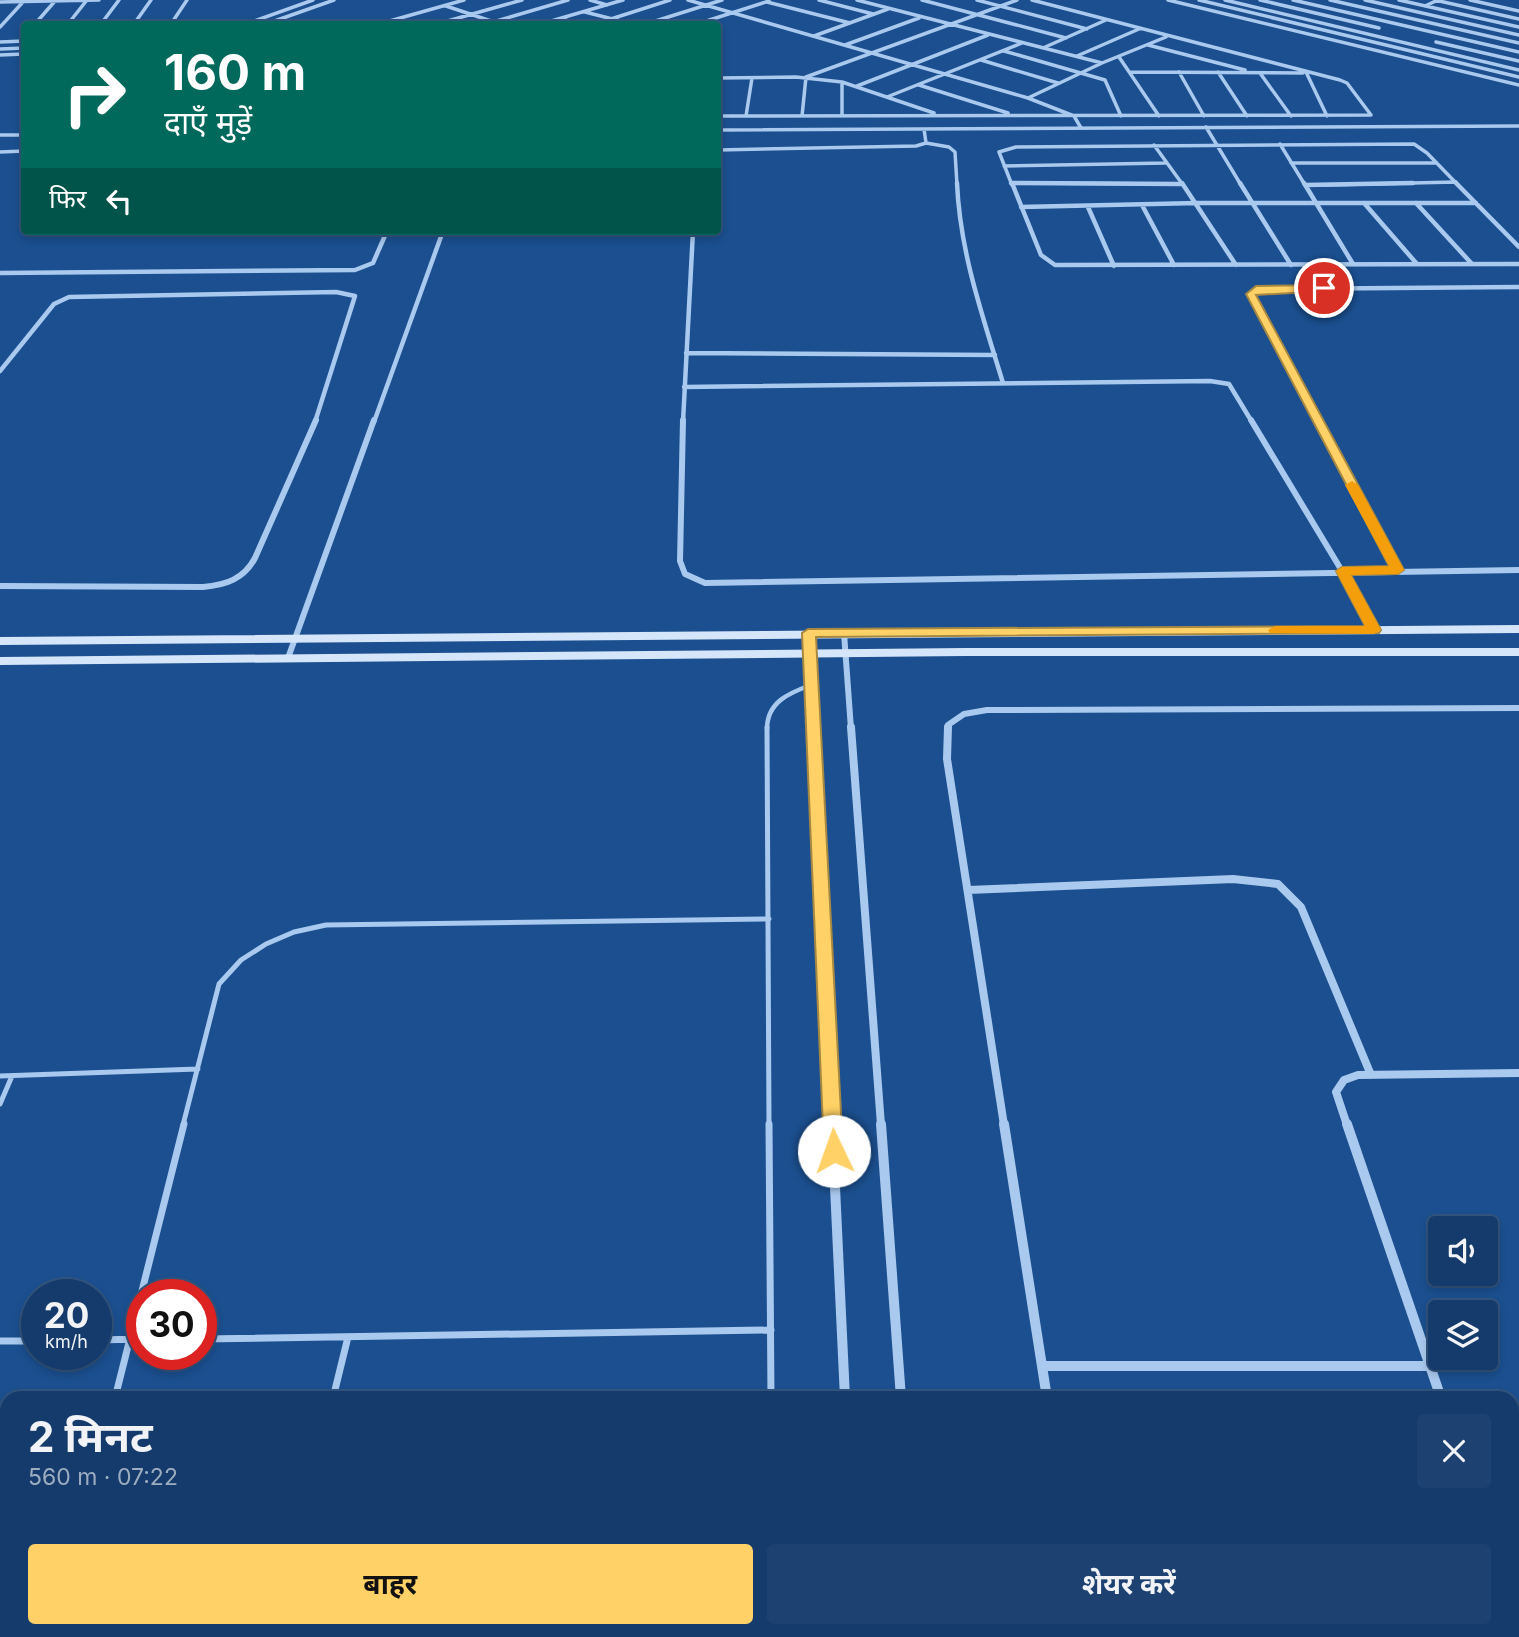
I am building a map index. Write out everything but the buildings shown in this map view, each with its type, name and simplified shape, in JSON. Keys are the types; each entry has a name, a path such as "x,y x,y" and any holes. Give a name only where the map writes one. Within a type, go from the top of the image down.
{"street":[{"path":"38,21 55,0"},
{"path":"70,21 87,0"},
{"path":"0,2 99,0"},
{"path":"103,21 119,0"},
{"path":"136,21 151,0"},
{"path":"173,21 187,0"},
{"path":"254,21 313,0"},
{"path":"274,21 334,0"},
{"path":"389,21 464,0"},
{"path":"448,21 522,0"},
{"path":"498,21 568,0"},
{"path":"590,0 607,5"},
{"path":"553,21 623,0"},
{"path":"611,19 670,0"},
{"path":"688,0 1028,98 1074,116 1081,128"},
{"path":"655,21 722,0"},
{"path":"707,21 773,0"},
{"path":"819,0 874,15"},
{"path":"856,0 1102,62"},
{"path":"873,5 886,0"},
{"path":"922,0 1066,38"},
{"path":"977,0 1087,29"},
{"path":"806,78 1017,0"},
{"path":"721,116 1372,114 1347,83 1032,0"},
{"path":"1168,0 1519,85"},
{"path":"1199,0 1519,77"},
{"path":"1225,0 1519,70"},
{"path":"1260,0 1379,28"},
{"path":"1293,0 1519,52"},
{"path":"1330,0 1519,43"},
{"path":"1364,0 1519,35"},
{"path":"1399,0 1519,27"},
{"path":"1358,38 1436,0 1519,19"},
{"path":"1470,0 1519,10"},
{"path":"0,27 24,1"},
{"path":"767,2 850,23"},
{"path":"445,5 492,21"},
{"path":"813,37 889,9"},
{"path":"585,12 619,21"},
{"path":"843,45 920,18"},
{"path":"561,19 569,21"},
{"path":"1042,48 1107,20"},
{"path":"1077,56 1139,29"},
{"path":"857,86 989,35"},
{"path":"1028,98 1102,62 1119,58 1166,36"},
{"path":"1424,47 1448,36"},
{"path":"0,42 21,40"},
{"path":"1436,41 1519,61"},
{"path":"887,97 1023,43"},
{"path":"1147,45 1260,74 1291,116"},
{"path":"0,49 21,48"},
{"path":"1004,51 1107,82 1121,116"},
{"path":"0,55 21,54"},
{"path":"1119,58 1159,116"},
{"path":"981,60 1059,83"},
{"path":"1129,72 1307,73"},
{"path":"1179,72 1204,116"},
{"path":"1218,72 1247,116"},
{"path":"1307,73 1327,116"},
{"path":"721,78 806,78 842,82 941,116"},
{"path":"746,116 752,78"},
{"path":"802,116 806,78"},
{"path":"842,82 842,116"},
{"path":"918,85 1015,116"},
{"path":"721,130 1519,126"},
{"path":"1206,127 1291,265"},
{"path":"924,129 926,143"},
{"path":"0,135 21,135"},
{"path":"721,150 916,146 926,143 949,147 955,152 958,211 968,269 1003,383"},
{"path":"1519,247 1422,148 1409,143 1009,147 999,152 1041,255 1047,261 1067,266 1519,264"},
{"path":"1280,144 1353,264"},
{"path":"1154,145 1197,203 1236,265"},
{"path":"0,152 21,151"},
{"path":"1004,166 1166,163"},
{"path":"1291,163 1437,163"},
{"path":"1305,185 1456,182"},
{"path":"1012,183 1181,184"},
{"path":"1021,207 1252,202 1476,202"},
{"path":"1364,202 1417,264"},
{"path":"1416,202 1472,264"},
{"path":"1142,205 1174,265"},
{"path":"1088,207 1114,266"},
{"path":"0,273 355,270 373,263 385,235"},
{"path":"288,658 442,235"},
{"path":"693,235 684,387 680,561 685,574 705,583 1519,570"},
{"path":"1398,570 1251,294 1256,289 1519,287"},
{"path":"0,371 54,304 69,297 336,292 355,296 320,411 256,558 235,581 203,587 0,586"},
{"path":"686,353 995,355"},
{"path":"684,387 1210,381 1229,384 1342,571 1374,630"},
{"path":"0,641 1519,629"},
{"path":"808,633 845,1391"},
{"path":"844,633 900,1391"},
{"path":"0,661 845,652 1519,652"},
{"path":"1046,1391 968,890 946,740 948,725 964,714 986,710 1519,708"},
{"path":"968,890 1233,879 1278,884 1301,906 1370,1075"},
{"path":"1428,1360 1336,1092 1344,1080 1358,1075 1519,1073"},
{"path":"1042,1366 1428,1366"},
{"path":"1431,1370 1439,1391"}],"lane":[{"path":"771,1391 767,720 770,707 775,702 811,685"},
{"path":"145,1279 219,984 235,963 254,949 309,928 326,925 769,919"},
{"path":"0,1076 198,1069"},
{"path":"0,1104 12,1076"},
{"path":"217,1339 771,1330"},
{"path":"335,1391 348,1337"},
{"path":"0,1341 21,1341"},
{"path":"117,1391 126,1352"}],"slow traffic":[{"path":"1275,630 1374,630 1342,571 1398,570 1352,485"}],"route":[{"path":"834,1151 808,633 1374,630 1342,571 1398,570 1251,294 1256,289 1324,288"}]}
